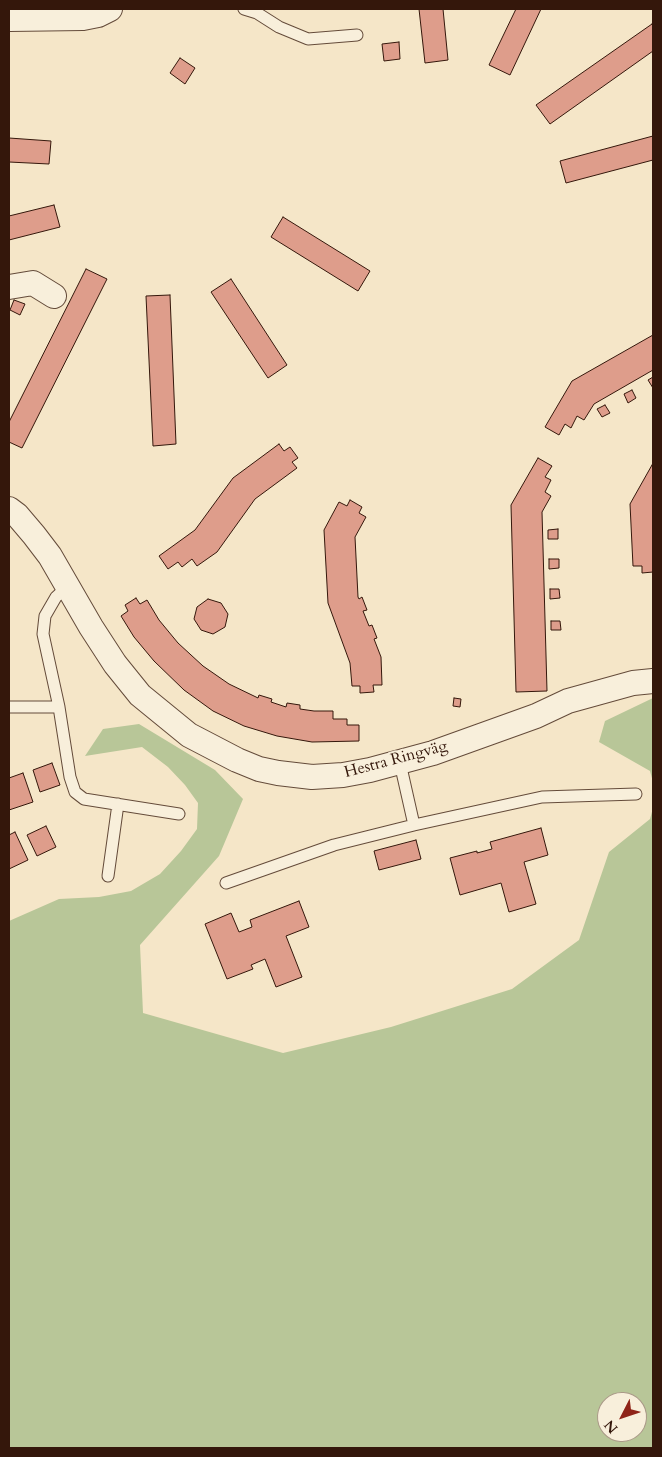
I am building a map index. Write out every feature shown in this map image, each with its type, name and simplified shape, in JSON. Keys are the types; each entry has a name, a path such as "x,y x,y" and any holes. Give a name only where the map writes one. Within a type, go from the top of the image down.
{"street":[{"path":"9,19 83,18 98,15 110,9"},
{"path":"9,287 33,283 54,296"},
{"name":"Hestra Ringväg","path":"9,508 17,515 50,556 115,664 140,696 189,735 237,760 259,769 312,777 343,775 400,763 536,716 568,701 633,683 653,681"}],"lane":[{"path":"244,9 257,13 279,27 308,39 357,35"},
{"path":"68,586 56,597 45,616 43,634 59,707 70,778 75,792 84,799 179,814"},
{"path":"9,707 59,707"},
{"path":"400,763 414,825"},
{"path":"226,883 334,845 542,797 636,794"},
{"path":"108,876 118,804"}],"green space":[{"path":"653,698 653,782 650,771 599,742 605,721"},
{"path":"139,724 215,770 243,799 219,856 140,945 143,1013 283,1053 391,1027 512,989 579,940 609,852 650,819 653,808 653,1448 9,1448 9,921 59,899 99,897 131,891 160,874 181,851 197,829 198,803 185,785 168,767 142,747 85,756 103,729"}],"building":[{"path":"419,9 443,9 448,60 425,63"},
{"path":"516,9 541,9 510,75 489,65"},
{"path":"652,24 653,51 550,124 536,105"},
{"path":"399,42 400,59 384,61 382,44"},
{"path":"180,58 195,68 185,84 170,73"},
{"path":"653,136 653,160 566,183 560,161"},
{"path":"9,138 51,141 49,164 9,162"},
{"path":"54,205 60,227 9,240 9,216"},
{"path":"283,217 370,271 358,291 271,237"},
{"path":"86,269 107,279 22,448 9,442 9,422"},
{"path":"231,279 287,365 268,378 211,292"},
{"path":"170,295 176,444 153,446 146,296"},
{"path":"14,300 25,304 20,315 10,310"},
{"path":"653,335 653,370 594,404 584,420 577,416 571,428 565,424 559,435 545,427 572,381"},
{"path":"653,377 653,388 648,380"},
{"path":"632,390 636,398 628,403 624,394"},
{"path":"605,405 610,413 602,417 597,409"},
{"path":"279,444 284,451 290,447 298,458 292,462 297,468 255,499 217,552 197,566 192,559 182,567 178,562 168,569 159,556 195,530 233,478"},
{"path":"538,458 552,466 545,477 551,480 545,492 551,496 542,512 547,691 516,692 511,505"},
{"path":"652,465 653,572 642,573 642,566 633,566 630,504"},
{"path":"350,500 362,507 359,513 366,517 355,537 358,597 359,599 362,597 367,610 363,611 369,626 372,625 377,638 374,639 381,657 382,685 373,685 374,692 360,693 360,686 352,686 350,663 328,603 324,530 339,502 347,506"},
{"path":"558,529 558,539 548,539 548,530"},
{"path":"549,559 559,559 559,568 549,569"},
{"path":"550,589 559,589 560,598 550,599"},
{"path":"136,598 140,604 147,600 159,620 178,643 203,666 229,684 258,698 259,695 272,699 271,702 286,707 287,703 300,705 300,709 333,711 333,719 347,719 347,725 359,725 359,741 312,742 277,736 244,726 213,711 184,690 154,661 134,637 121,616 128,611 125,605"},
{"path":"208,599 221,603 228,614 225,627 213,634 201,630 194,619 197,607"},
{"path":"551,621 560,621 561,630 551,630"},
{"path":"454,698 461,699 460,707 453,706"},
{"path":"52,763 60,785 40,792 33,770"},
{"path":"23,773 33,802 9,810 9,778"},
{"path":"46,826 56,847 37,856 27,835"},
{"path":"541,828 548,855 524,862 536,904 509,912 501,883 460,895 450,858 492,849 490,842"},
{"path":"15,832 28,860 9,869 9,835"},
{"path":"416,840 421,859 379,870 374,851"},
{"path":"299,901 309,927 286,936 302,977 276,987 265,959 251,965 253,969 227,979 205,924 231,913 239,932 252,927 250,920"}]}
